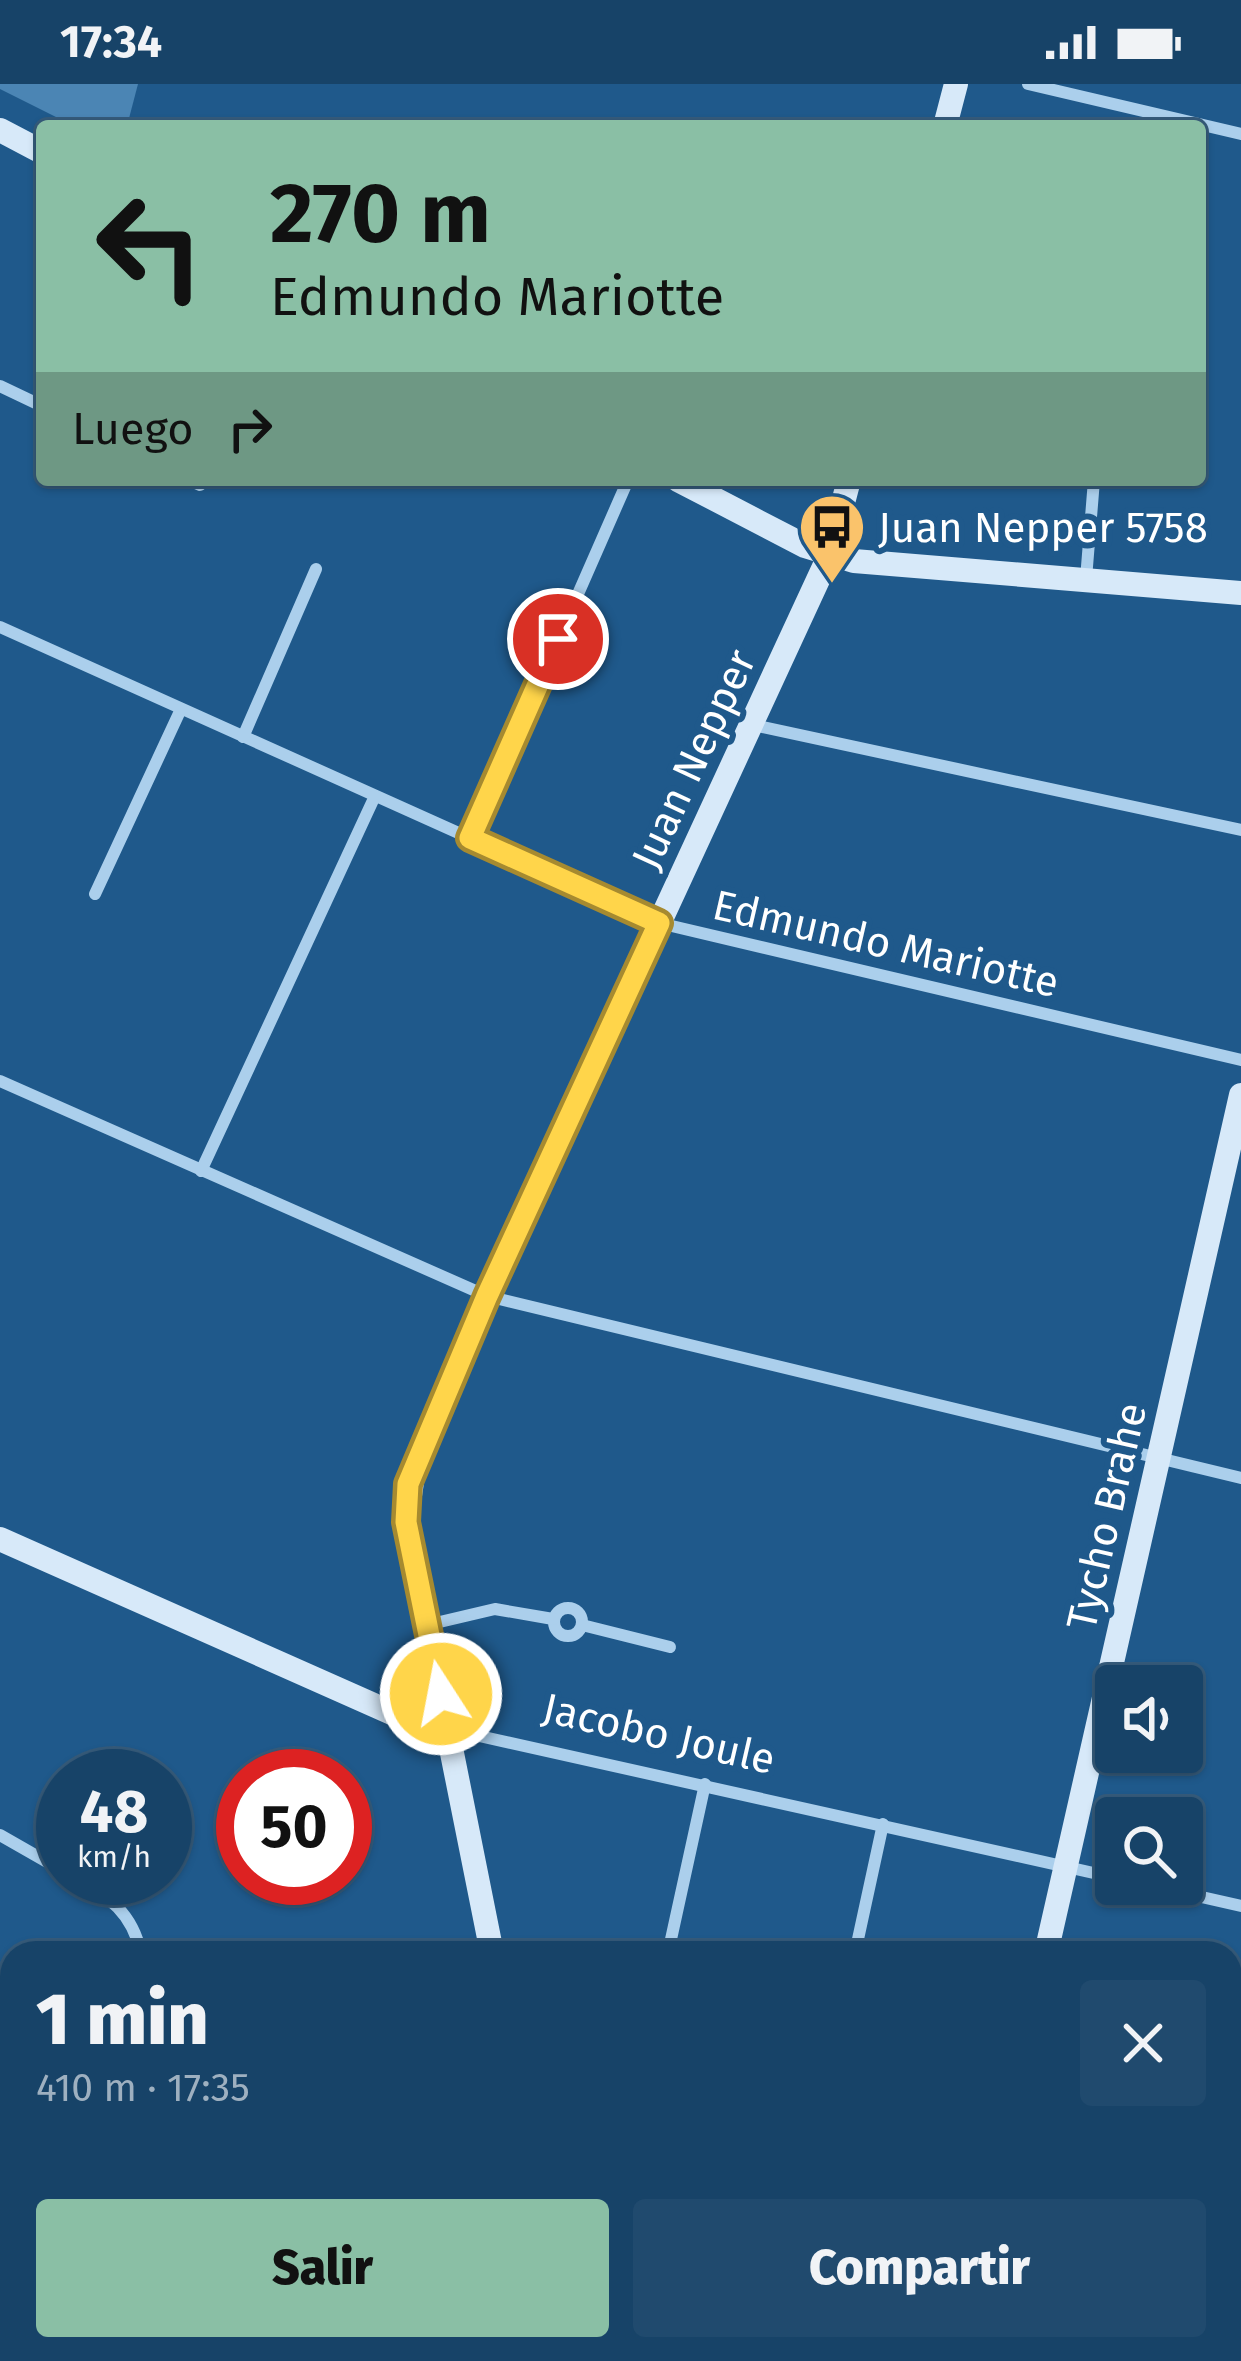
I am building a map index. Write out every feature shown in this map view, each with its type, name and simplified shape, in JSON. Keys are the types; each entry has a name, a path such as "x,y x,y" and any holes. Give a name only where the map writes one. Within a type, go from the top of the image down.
{"main road":[{"path":"947,120 956,84"},
{"path":"0,130 36,149"},
{"path":"690,486 829,556 1241,593"},
{"name":"Juan Nepper","path":"490,1941 406,1522 408,1484 487,1296 829,556 847,486"},
{"name":"Tycho Brahe","path":"1049,1941 1241,1095"},
{"name":"Jacobo Joule","path":"0,1539 412,1722 448,1729"}],"street":[{"path":"1028,84 1181,120"},
{"path":"1206,126 1241,134"},
{"path":"0,386 36,403"},
{"path":"470,838 625,486"},
{"path":"1086,580 1094,486"},
{"path":"243,736 316,569"},
{"name":"Edmundo Mariotte","path":"0,627 659,923 1241,1060"},
{"path":"95,894 181,710"},
{"path":"752,724 1241,830"},
{"path":"201,1171 375,796"},
{"path":"0,1082 487,1296 1241,1478"},
{"path":"427,1624 495,1609 554,1619 556,1631 568,1637 582,1625 670,1647"},
{"name":"Jacobo Joule","path":"448,1729 1095,1872"},
{"path":"671,1941 705,1784"},
{"path":"858,1941 883,1824"},
{"path":"0,1835 36,1856"},
{"path":"1203,1897 1241,1906"},
{"path":"119,1905 138,1941"}],"building":[{"path":"0,84 138,84 129,120 62,120 0,89"}],"place":[{"name":"Juan Nepper 5758","path":"832,586"}],"route":[{"path":"441,1694 406,1522 408,1484 487,1296 659,923 470,838 558,639"}]}
